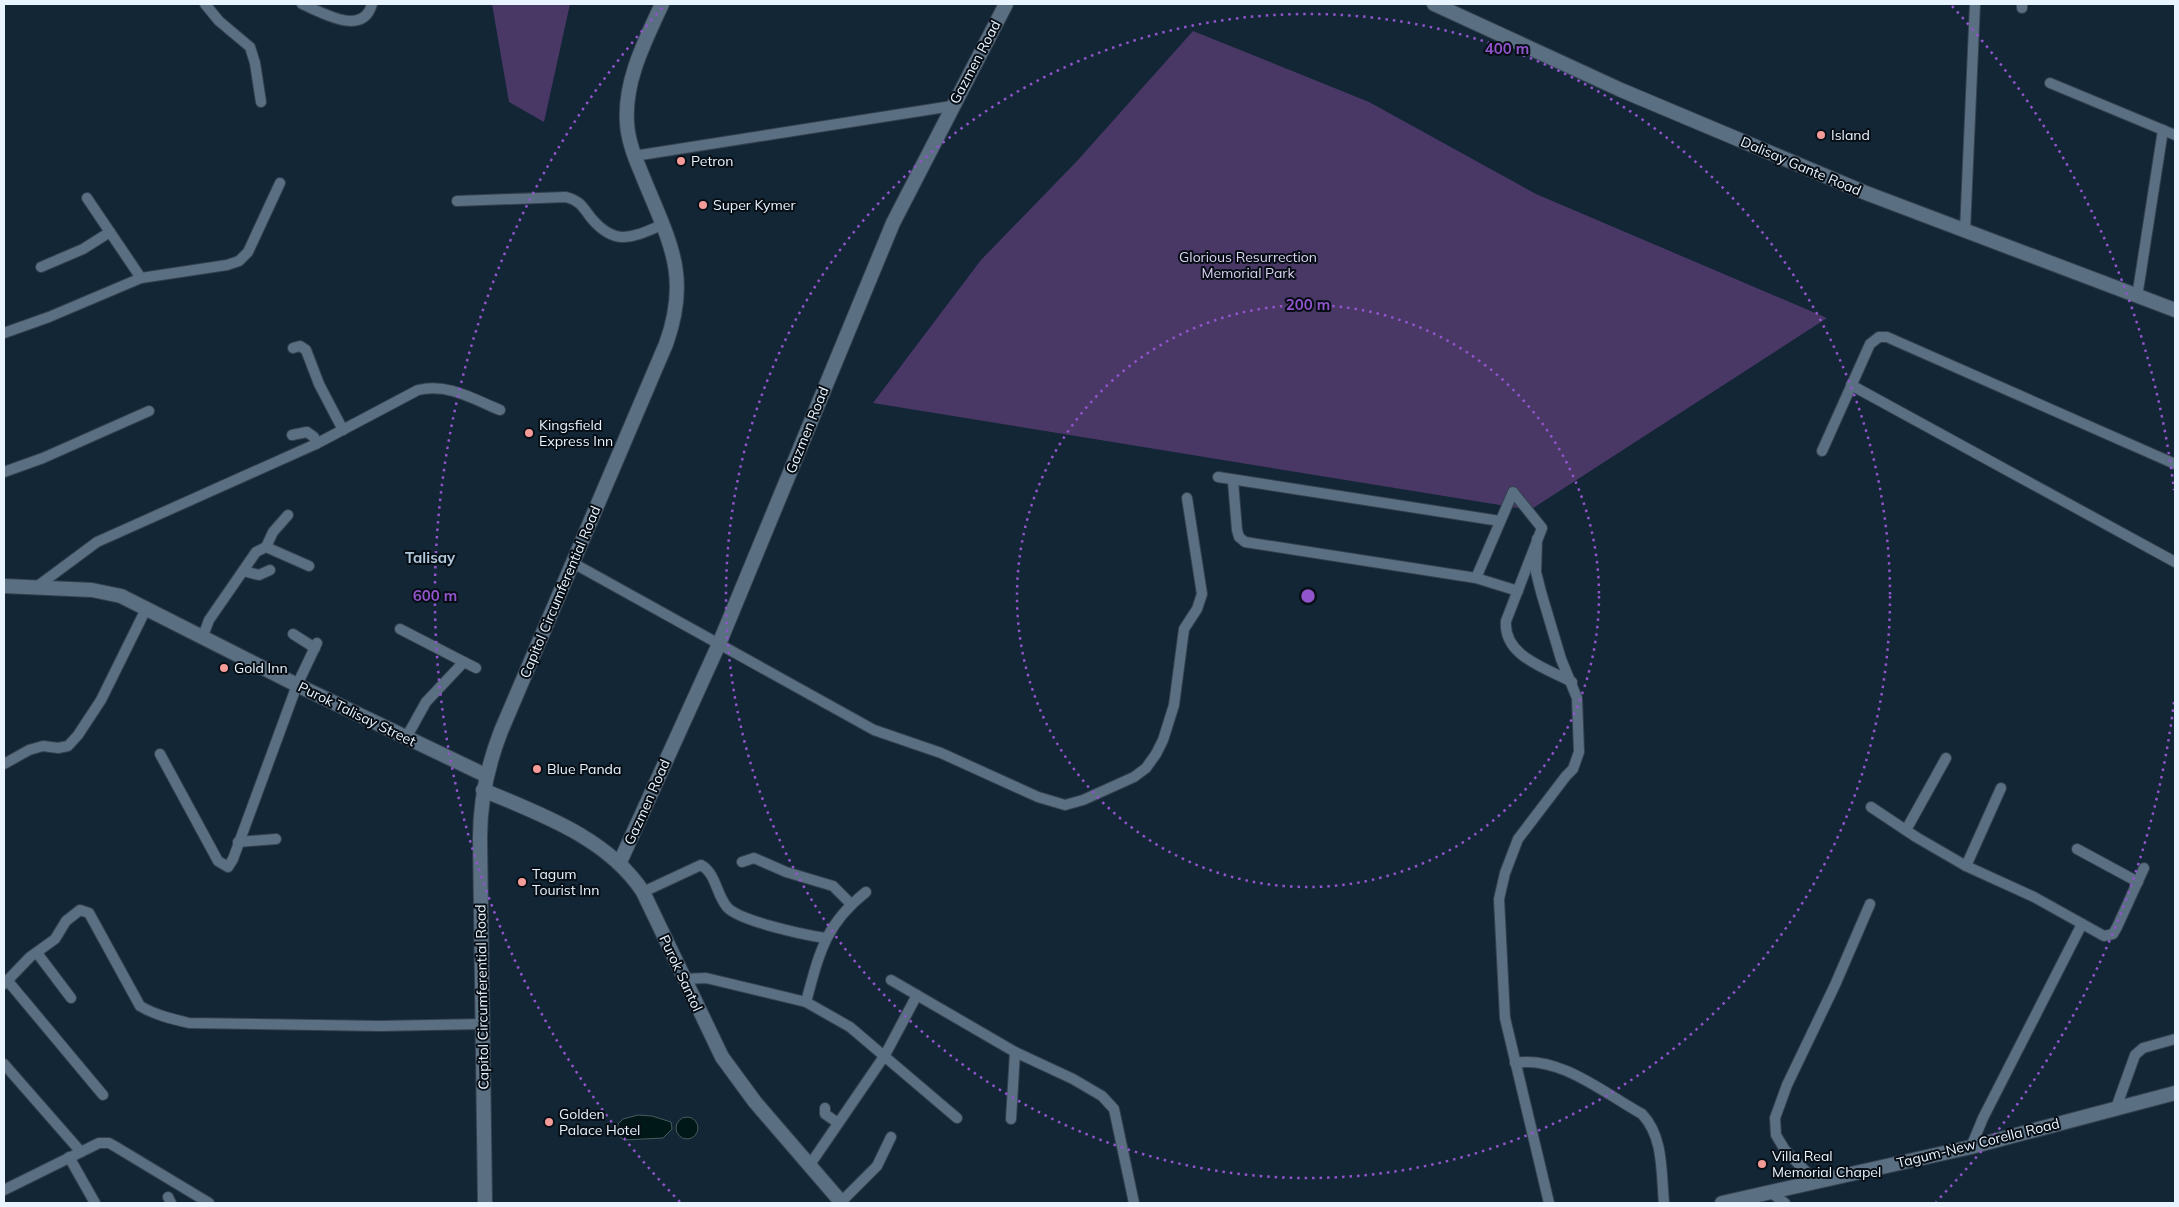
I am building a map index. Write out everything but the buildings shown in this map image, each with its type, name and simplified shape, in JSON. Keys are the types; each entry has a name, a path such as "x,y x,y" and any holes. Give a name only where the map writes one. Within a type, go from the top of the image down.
{"main road":[{"name":"Capitol Circumferential Road","path":"485,1203 480,838 485,775 501,731 573,563 672,325 676,311 677,278 675,263 634,156 627,124 630,87 640,53 662,4"},
{"name":"Gazmen Road","path":"620,862 719,644 893,223 1006,4"},
{"name":"Dalisay Gante Road","path":"1434,4 1621,90 1866,193 2175,310"},
{"name":"Purok Talisay Street","path":"4,586 110,592 147,607 297,685 485,775"},
{"name":"Purok Santol","path":"483,790 559,823 620,862 643,892 722,1057 755,1102 841,1203"},
{"name":"Tagum-New Corella Road","path":"1722,1203 1971,1147 2175,1092"}],"street":[{"path":"205,4 219,21 250,48 255,63 257,87 261,102"},
{"path":"302,4 355,22 364,20 369,14 372,4"},
{"path":"1965,231 1976,4"},
{"path":"2050,83 2175,135"},
{"path":"634,156 952,106"},
{"path":"2137,297 2163,130"},
{"path":"4,333 49,317 141,278 227,265 239,261 248,252 280,183"},
{"path":"457,201 566,197 580,202 598,224 607,232 619,238 634,236 662,225"},
{"path":"87,198 141,278"},
{"path":"41,267 83,249 110,232"},
{"path":"1822,451 1870,344 1879,338 1887,337 2175,464"},
{"path":"293,348 300,346 306,350 319,384 343,430"},
{"path":"1851,385 2173,561 2175,549"},
{"path":"35,588 97,542 316,444 407,395 430,387 452,390 500,410"},
{"path":"4,472 43,458 149,411"},
{"path":"292,436 307,432 311,433 316,444"},
{"path":"1218,477 1233,481 1500,521"},
{"path":"1233,481 1237,530 1239,538 1244,542 1476,578 1518,591"},
{"path":"1476,578 1514,492 1542,528 1506,621 1505,631 1516,651 1572,682"},
{"path":"573,563 874,730 941,753 1038,797 1057,804 1071,804 1134,777 1146,768 1163,740 1174,705 1184,629 1198,609 1202,594 1187,498"},
{"path":"203,636 209,620 256,552 266,547 273,532 288,515"},
{"path":"1538,539 1536,572 1561,659 1577,698 1579,752 1573,769 1518,839 1505,873 1500,899 1505,1018 1514,1063 1549,1203"},
{"path":"266,547 309,566"},
{"path":"244,571 259,575 270,570"},
{"path":"4,764 29,750 43,746 58,748 68,746 74,740 104,693 147,607"},
{"path":"400,629 476,668"},
{"path":"160,754 218,861 225,867 230,865 297,685 316,645 293,634"},
{"path":"406,738 426,702 464,662"},
{"path":"1906,830 1946,758"},
{"path":"1966,866 2001,788"},
{"path":"1871,807 1966,866 2034,897 2104,936 2113,934 2144,868"},
{"path":"238,842 276,839"},
{"path":"2077,849 2138,882"},
{"path":"742,862 754,858 786,872 833,886 845,895 851,904"},
{"path":"643,892 701,865 710,872 723,901 732,911 787,930 825,938"},
{"path":"806,1002 825,938 851,904 866,892"},
{"path":"1816,1182 1785,1150 1776,1135 1775,1118 1787,1085 1835,985 1870,904"},
{"path":"103,1095 6,982 55,939 66,921 80,910 89,912 140,1006 175,1020 189,1023 380,1026 482,1024"},
{"path":"1971,1147 1983,1118 2082,924"},
{"path":"37,953 71,998"},
{"path":"684,978 706,978 806,1002 850,1027 957,1118"},
{"path":"891,980 1015,1052 1073,1079 1109,1102 1114,1109 1134,1203"},
{"path":"809,1166 885,1055 917,995"},
{"path":"2116,1108 2135,1055 2143,1048 2175,1039"},
{"path":"1010,1120 1015,1052"},
{"path":"1514,1063 1530,1061 1544,1063 1574,1075 1642,1114 1650,1122 1656,1135 1664,1203"},
{"path":"4,1064 81,1152"},
{"path":"824,1108 825,1114 838,1123"},
{"path":"841,1203 877,1166 891,1137"},
{"path":"4,1190 99,1143 109,1143 209,1203"},
{"path":"69,1157 95,1203"},
{"path":"1770,1192 1785,1203"}],"green space":[{"path":"492,4 570,4 544,122 509,102"},
{"name":"Glorious Resurrection Memorial Park","path":"1193,31 1369,102 1536,194 1827,318 1530,510 873,403 981,260 1078,160"}],"shaded area":[{"path":"638,1115 652,1116 671,1122 672,1129 663,1138 624,1140 618,1135 618,1124 623,1119"},
{"path":"687,1117 695,1120 698,1128 695,1136 687,1139 679,1136 676,1128 679,1120"}],"place":[{"name":"Island","path":"1821,135"},
{"name":"Petron","path":"681,161"},
{"name":"Super Kymer","path":"703,205"},
{"name":"Kingsfield Express Inn","path":"529,433"},
{"name":"Gold Inn","path":"224,668"},
{"name":"Blue Panda","path":"537,769"},
{"name":"Tagum Tourist Inn","path":"522,882"},
{"name":"Golden Palace Hotel","path":"549,1122"},
{"name":"Villa Real Memorial Chapel","path":"1762,1164"}],"district":[{"name":"Talisay","path":"430,558"}]}
